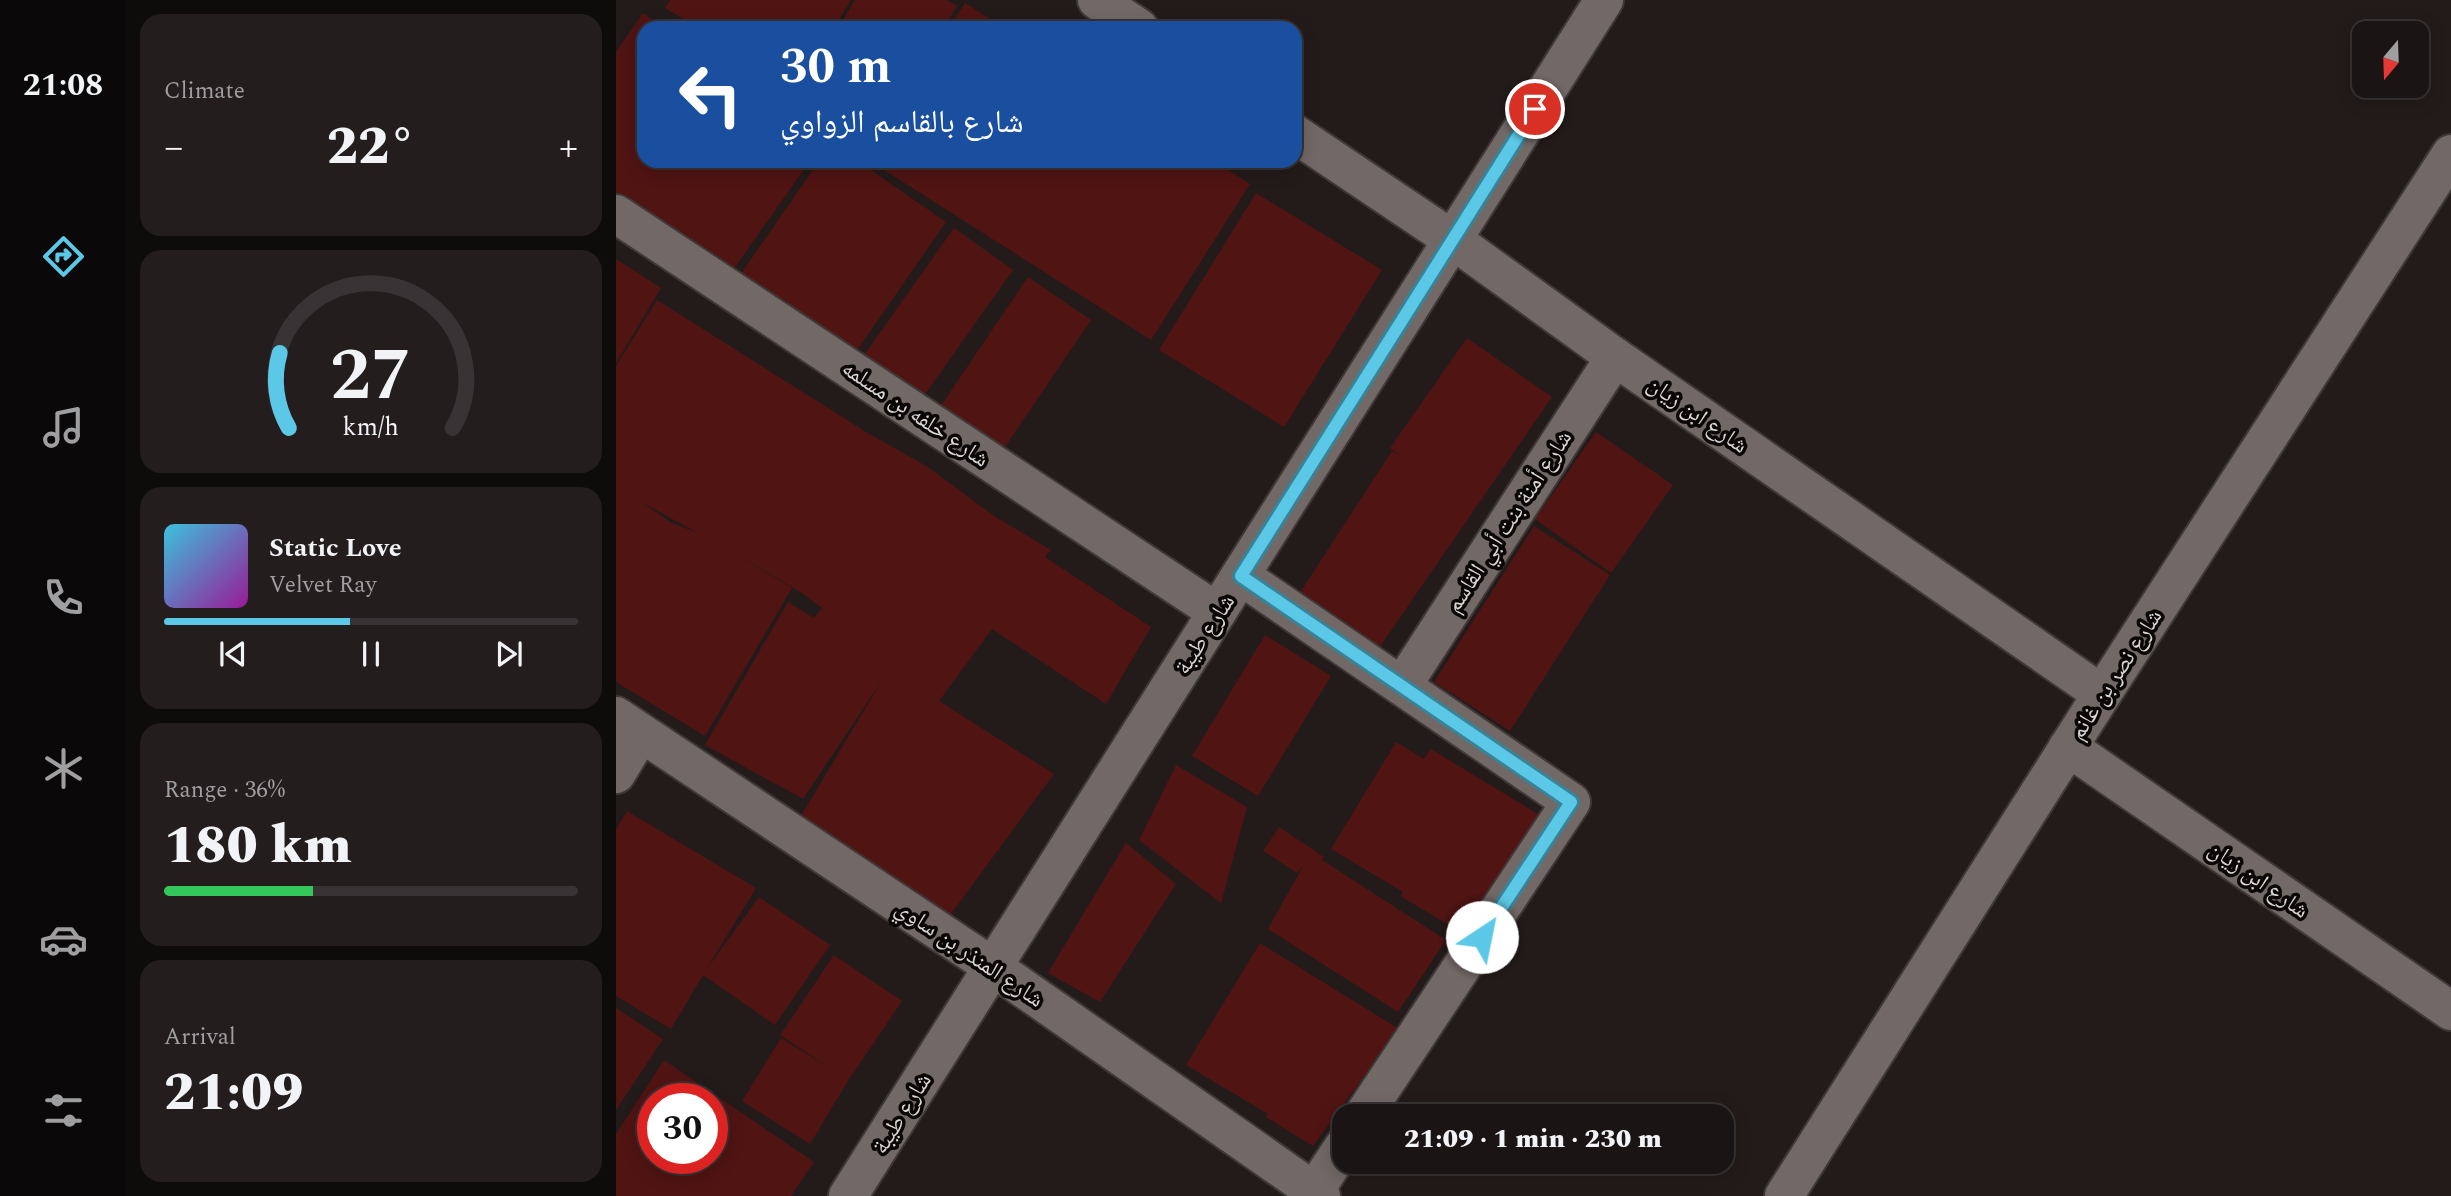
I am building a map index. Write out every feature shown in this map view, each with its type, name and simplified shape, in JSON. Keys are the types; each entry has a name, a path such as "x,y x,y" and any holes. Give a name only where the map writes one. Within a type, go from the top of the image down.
{"street":[{"path":"1097,0 1128,21"},
{"name":"شارع طيبة","path":"848,1196 1604,0"},
{"name":"شارع ابن زيان","path":"1302,139 1452,240 1615,357 2102,694"},
{"name":"شارع نصر بن غانم","path":"1784,1196 2068,747 2451,154"},
{"name":"شارع خلفه بن مسلمه","path":"616,214 1217,612"},
{"name":"شارع أمنة بنت أبي القاسم","path":"1402,686 1615,357"},
{"path":"1241,576 1571,802 1371,1104"},
{"path":"616,774 629,724"},
{"name":"شارع المنذر بن ساوي","path":"629,724 993,967 1317,1194"},
{"name":"شارع ابن زيان","path":"2068,747 2451,1010"},
{"path":"1317,1194 1332,1167"}],"building":[{"path":"670,0 851,0 838,21 686,21 665,8"},
{"path":"855,0 947,0 957,6 948,21 842,21"},
{"path":"965,3 993,21 953,21"},
{"path":"643,13 654,21 637,21"},
{"path":"637,22 637,168 805,168 730,274 616,195 616,52"},
{"path":"814,168 868,168 946,222 851,359 736,281"},
{"path":"881,168 1225,168 1250,184 1151,340"},
{"path":"1256,193 1382,270 1284,427 1159,350"},
{"path":"954,228 1013,270 921,400 862,358"},
{"path":"616,259 661,288 616,363"},
{"path":"1028,277 1091,320 1001,453 938,410"},
{"path":"657,300 866,432 928,467 994,516 1051,550 1045,557 1151,627 1106,704 992,629 939,701 1054,774 948,918 799,819 883,679 803,799 705,745 788,602 814,618 822,608 802,593 722,546 792,588 705,736 616,682 616,366","holes":["641,502 698,533 672,523"]},
{"path":"1467,338 1552,397 1379,648 1297,597 1392,451 1402,457 1390,448"},
{"path":"1596,432 1673,485 1611,573 1535,519"},
{"path":"1534,526 1610,575 1510,731 1434,682"},
{"path":"1265,635 1331,676 1258,796 1192,756"},
{"path":"1396,742 1424,759 1431,749 1541,816 1468,936 1400,896 1403,892 1331,849"},
{"path":"1176,765 1247,807 1221,903 1139,840"},
{"path":"627,811 756,888 706,970 759,897 830,945 775,1025 703,975 671,1029 616,996 616,829"},
{"path":"1279,827 1324,857 1322,860 1446,940 1398,1012 1268,929 1303,866 1297,873 1263,851"},
{"path":"1126,843 1176,884 1100,1002 1048,973"},
{"path":"1260,943 1399,1029 1344,1104 1332,1104 1332,1120 1313,1146 1266,1117 1268,1114 1186,1065"},
{"path":"834,955 902,1001 848,1081 810,1144 742,1101 781,1038 830,1068 780,1035"},
{"path":"616,1008 663,1039 616,1110"},
{"path":"664,1060 698,1083 649,1083"},
{"path":"637,1102 637,1174 728,1174 728,1104 814,1162 791,1196 616,1196 616,1134"}],"route":[{"path":"1482,937 1571,802 1241,576 1535,109"}]}
